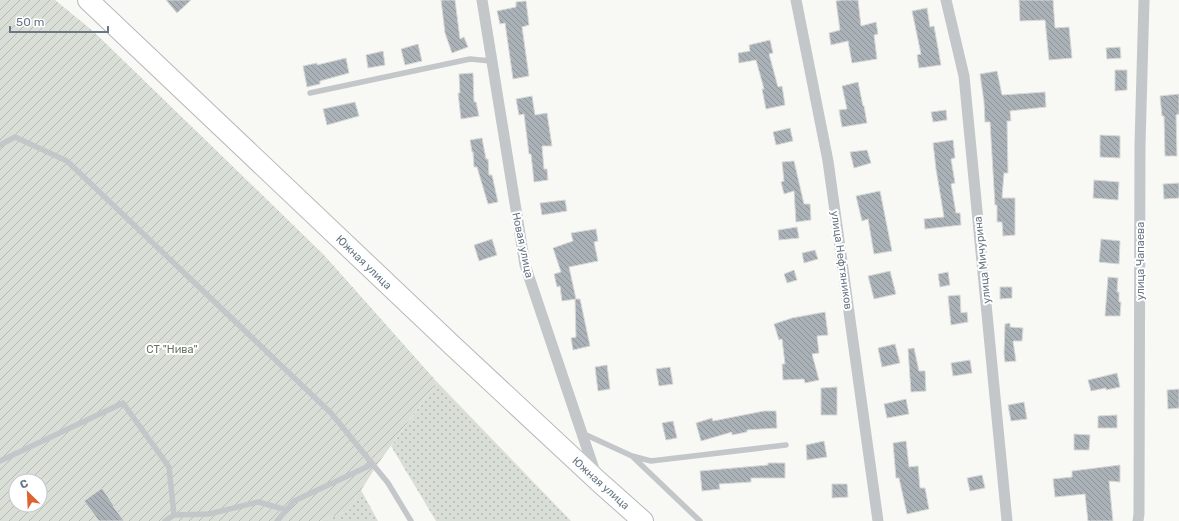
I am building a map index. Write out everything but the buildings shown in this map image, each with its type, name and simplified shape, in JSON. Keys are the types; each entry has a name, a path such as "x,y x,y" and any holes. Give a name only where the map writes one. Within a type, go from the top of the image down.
{"highway":[{"name":"Южная улица","path":"88,0 452,346 643,521"}],"street":[{"name":"Новая улица","path":"482,0 525,265 598,481"},
{"name":"улица Нефтяников","path":"796,0 828,161 878,521"},
{"name":"улица Мичурина","path":"946,0 964,76 1007,521"},
{"name":"улица Чапаева","path":"1138,521 1140,145 1144,0"}],"lane":[{"path":"310,93 470,59 491,61"},
{"path":"0,145 15,137 67,161 331,413 388,483 411,521"},
{"path":"0,461 123,404 169,467 174,515"},
{"path":"582,433 632,456 651,461 786,445"},
{"path":"632,456 700,521"},
{"path":"277,521 294,501 373,464"},
{"path":"165,521 174,515 209,514 258,502 287,510"}],"green space":[{"name":"СТ \"Нива\"","path":"0,0 55,0 93,31 324,255 437,382 377,465 348,511 320,521 0,521"},
{"path":"437,382 571,521 436,521 391,446"},
{"path":"361,490 378,521 320,521 348,511"}]}
